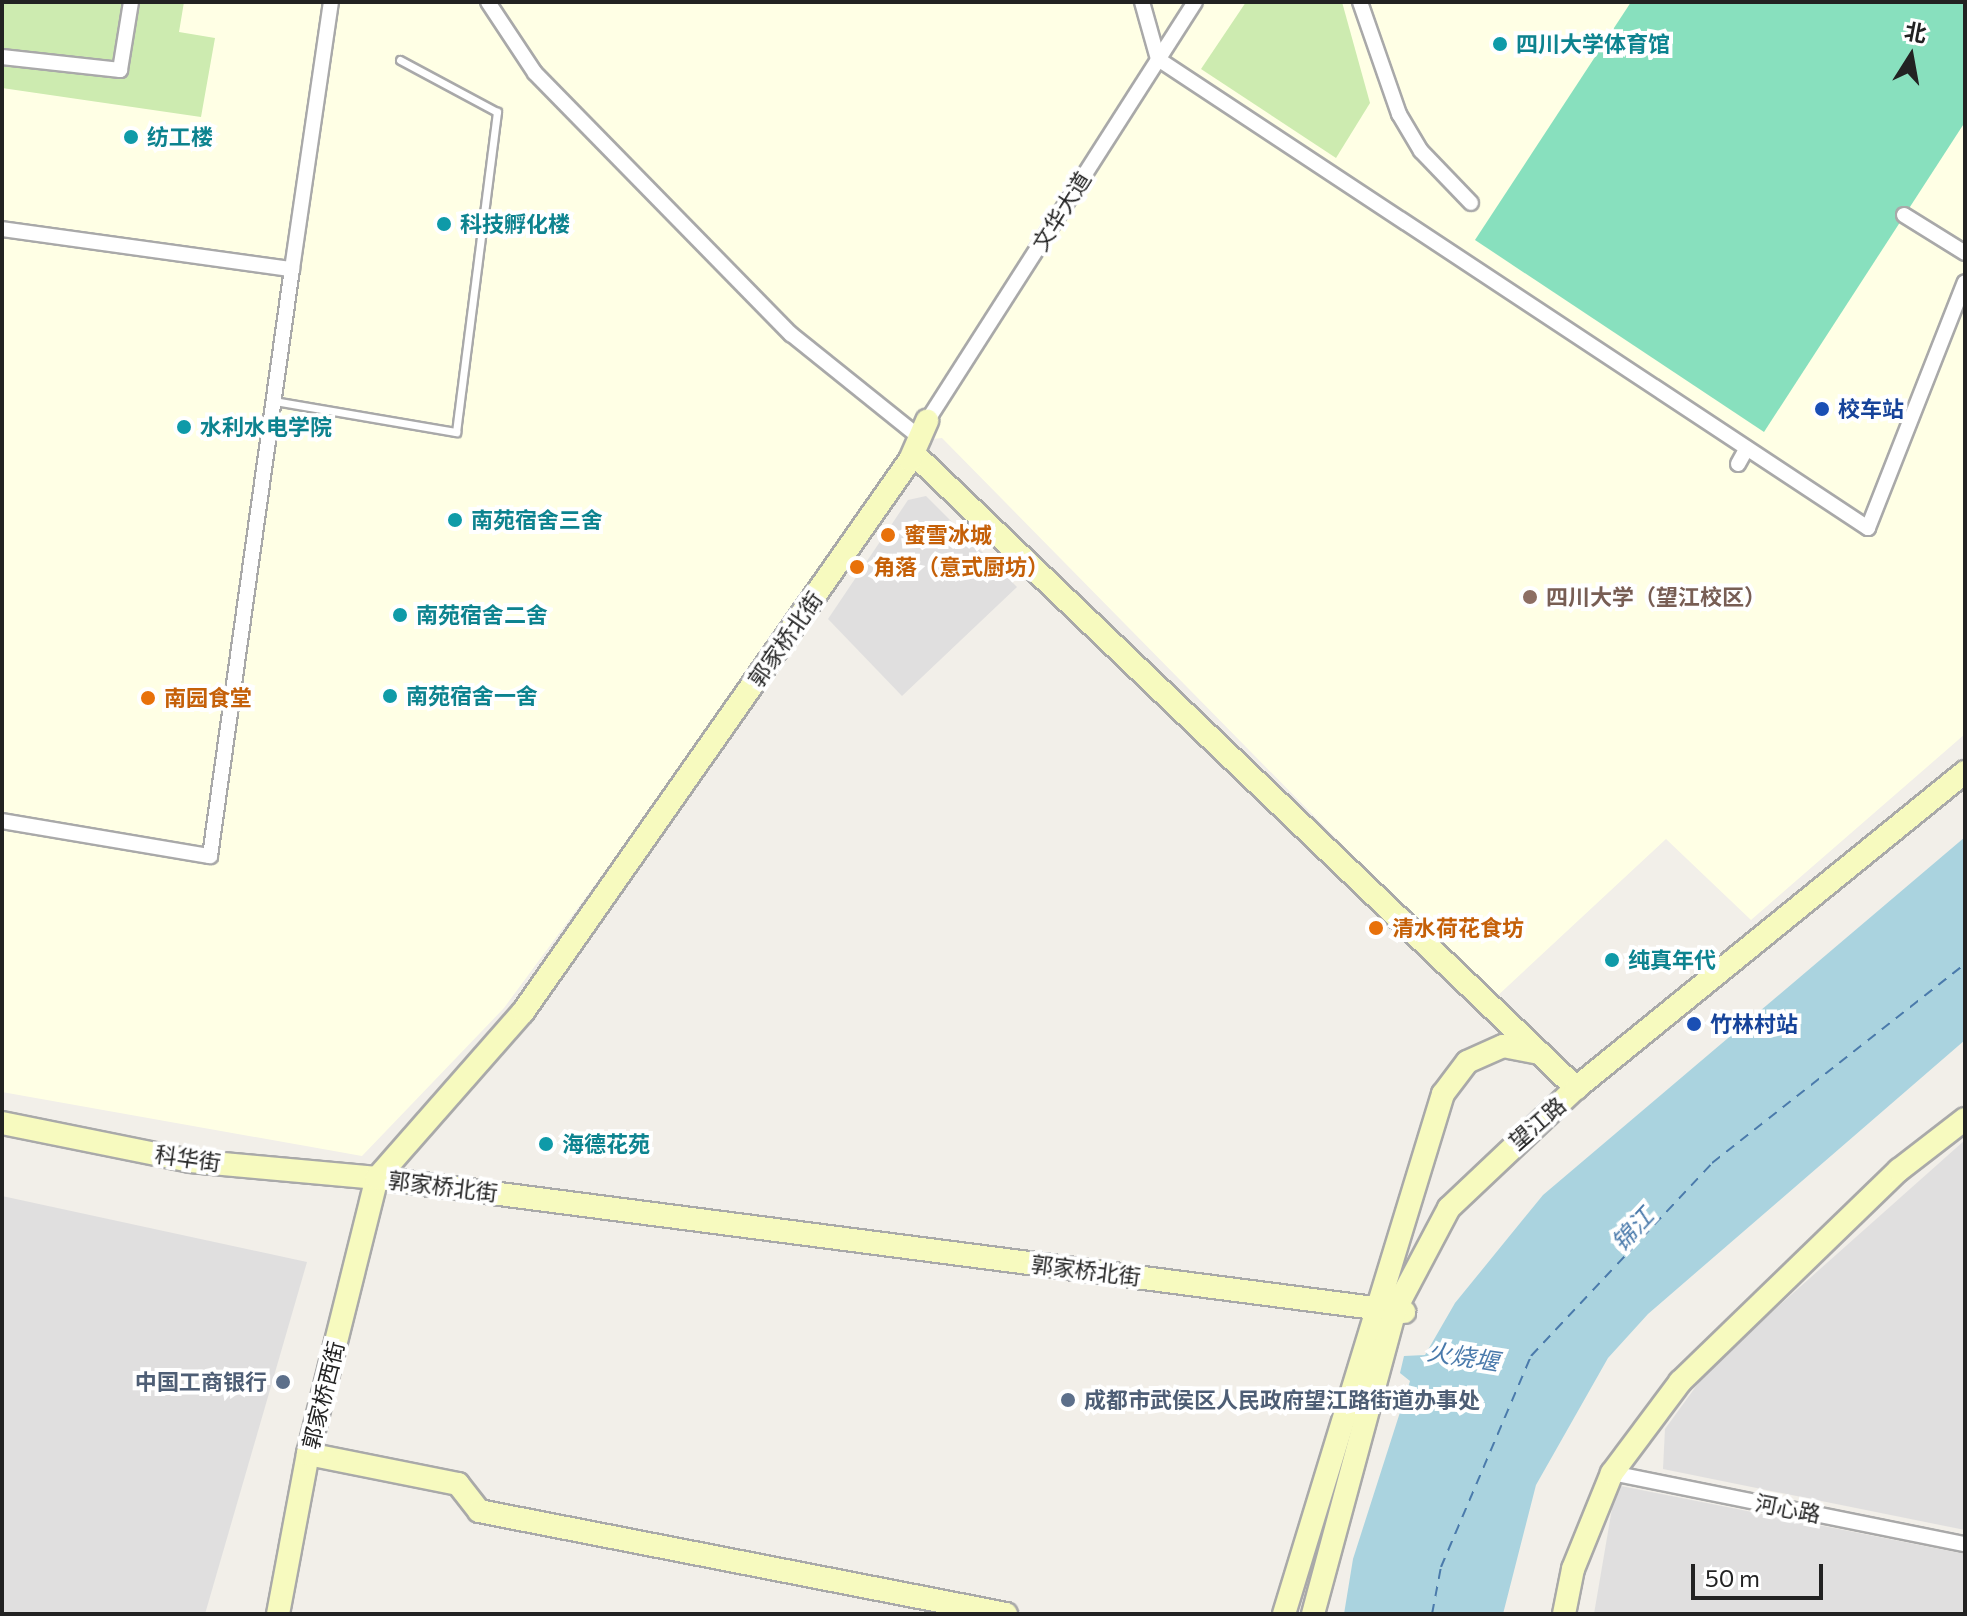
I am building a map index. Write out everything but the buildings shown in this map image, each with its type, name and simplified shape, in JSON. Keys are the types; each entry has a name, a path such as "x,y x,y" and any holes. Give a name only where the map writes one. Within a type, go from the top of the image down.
{"street":[{"path":"2,57 120,70 131,2"},
{"path":"2,821 210,856 331,2"},
{"path":"488,2 535,73 791,334 922,438 1576,1088"},
{"path":"1142,2 1158,59 1868,528 1965,282"},
{"name":"文华大道","path":"922,438 1195,2"},
{"path":"1360,2 1399,114 1421,151 1471,203"},
{"path":"1904,215 1965,253"},
{"path":"2,229 292,269"},
{"name":"郭家桥北街","path":"377,1178 523,1012 922,438"},
{"path":"1738,464 1747,448"},
{"name":"望江路","path":"1313,1614 1399,1311 1449,1208 1576,1088 1965,772"},
{"path":"1284,1614 1372,1308 1443,1094 1467,1062 1503,1046 1539,1053"},
{"path":"1564,1614 1573,1569 1612,1473 1715,1343 1899,1170 1965,1119"},
{"name":"科华街","path":"2,1123 190,1161 377,1178"},
{"name":"郭家桥北街","path":"377,1178 1399,1311"},
{"name":"郭家桥西街","path":"278,1614 308,1454 377,1178"},
{"path":"308,1454 458,1484 479,1511 912,1605 1006,1614"},
{"name":"河心路","path":"1612,1473 1965,1544"}],"lane":[{"path":"274,401 456,432 497,112 400,60"}],"shaded area":[{"name":"四川大学（望江校区）","path":"2,2 1965,2 1965,734 1751,920 1666,839 1494,999 942,438 923,440 504,1008 362,1156 2,1092"},
{"path":"926,496 1017,587 902,696 828,619 908,500"},
{"path":"1965,1140 1965,1530 1663,1469 1665,1429 1710,1367"},
{"path":"2,1196 307,1262 205,1614 2,1614"},
{"path":"1616,1485 1965,1554 1965,1614 1594,1614"}],"green space":[{"path":"2,2 184,2 179,32 215,38 201,117 2,88"},
{"path":"1246,2 1342,2 1370,103 1336,158 1201,69"},
{"path":"1631,2 1965,2 1965,122 1764,432 1475,240"}],"water":[{"path":"1965,837 1965,1040 1648,1314 1608,1358 1536,1485 1503,1614 1344,1614 1353,1559 1410,1381 1400,1373 1404,1356 1425,1355 1455,1303 1543,1195"}],"ferry route":[{"path":"1432,1614 1441,1567 1531,1356 1712,1163 1965,964"}],"place":[{"name":"四川大学体育馆","path":"1500,44"},
{"name":"纺工楼","path":"131,137"},
{"name":"科技孵化楼","path":"444,224"},
{"name":"校车站","path":"1822,409"},
{"name":"水利水电学院","path":"184,427"},
{"name":"南苑宿舍三舍","path":"455,520"},
{"name":"蜜雪冰城","path":"888,535"},
{"name":"角落（意式厨坊）","path":"857,567"},
{"name":"四川大学（望江校区）","path":"1530,597"},
{"name":"南苑宿舍二舍","path":"400,615"},
{"name":"南苑宿舍一舍","path":"390,696"},
{"name":"南园食堂","path":"148,698"},
{"name":"清水荷花食坊","path":"1376,928"},
{"name":"纯真年代","path":"1612,960"},
{"name":"竹林村站","path":"1694,1024"},
{"name":"海德花苑","path":"546,1144"},
{"name":"中国工商银行","path":"283,1382"},
{"name":"成都市武侯区人民政府望江路街道办事处","path":"1068,1400"}],"water label":[{"name":"锦江","path":"1632,1229"},
{"name":"火烧堰","path":"1463,1356"}]}
